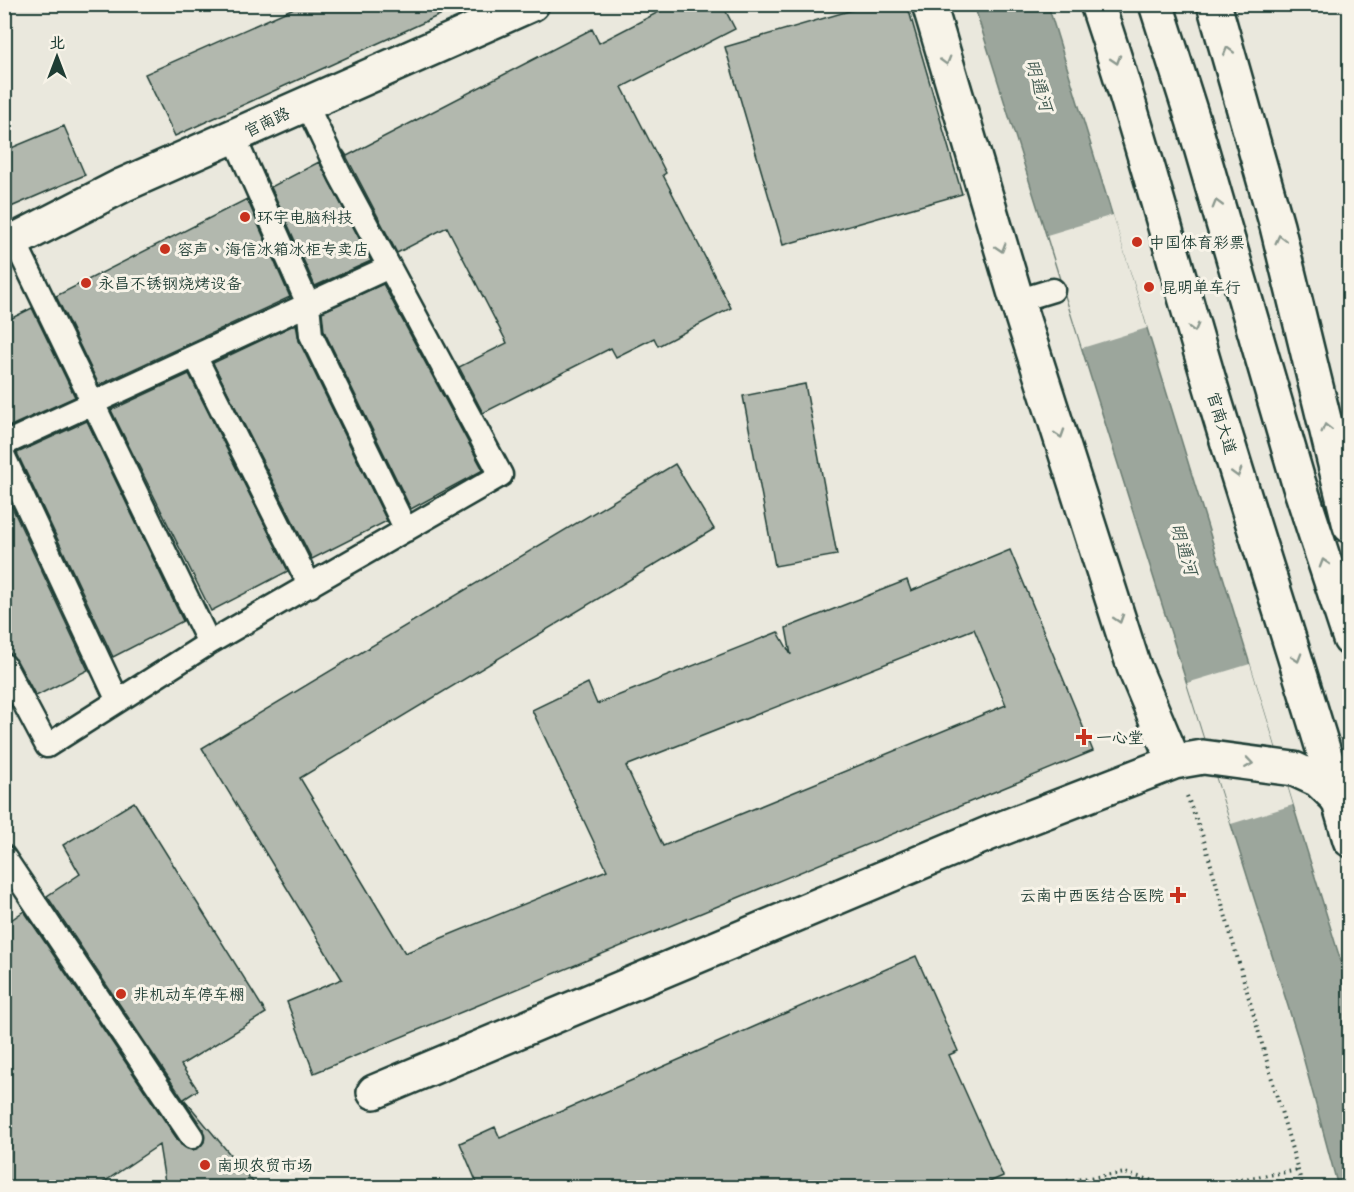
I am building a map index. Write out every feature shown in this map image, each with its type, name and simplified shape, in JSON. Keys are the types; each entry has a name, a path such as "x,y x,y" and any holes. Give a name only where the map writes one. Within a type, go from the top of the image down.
{"street":[{"name":"官南路","path":"10,244 123,185 532,4"},
{"path":"929,4 1017,301 1134,667 1189,759"},
{"name":"官南大道","path":"1097,4 1140,136 1208,377 1245,501 1292,643 1350,840"},
{"path":"1156,4 1196,131 1262,361 1350,639"},
{"path":"1214,4 1277,226 1350,526"},
{"path":"374,1092 990,833 1189,759 1294,770 1318,780 1338,799"}],"lane":[{"path":"4,664 47,746 209,643 501,475 389,267 306,104"},
{"path":"234,137 308,304 311,335 406,530"},
{"path":"10,244 93,403 209,643"},
{"path":"4,444 389,267"},
{"path":"1017,301 1053,290"},
{"path":"195,356 310,586"},
{"path":"4,457 118,701"},
{"path":"4,857 192,1137"}],"path":[{"path":"1189,759 1203,837 1303,1188"},
{"path":"1188,1188 1299,1170"},
{"path":"1067,1181 1125,1173 1176,1188"}],"water":[{"name":"明通河","path":"974,5 1048,5 1349,988 1349,1187 1338,1187 1298,1038"}],"pier":[{"path":"1113,215 1147,328 1082,348 1047,235"},
{"path":"1250,664 1293,805 1231,824 1187,683"}],"building":[{"path":"303,4 464,4 175,136 145,74"},
{"path":"674,4 722,4 735,29 622,87 666,173 663,175 731,308 658,346 654,338 616,357 611,348 483,413 459,367 507,343 447,227 397,253 343,150 347,156 592,29 599,43"},
{"path":"873,4 907,4 962,194 783,245 725,47"},
{"path":"64,126 85,175 4,210 4,151"},
{"path":"319,162 371,261 315,286 271,187"},
{"path":"247,199 290,297 99,385 56,296"},
{"path":"383,284 483,470 411,509 324,331 322,312"},
{"path":"32,308 75,397 4,429 4,322"},
{"path":"296,324 299,341 387,521 312,559 213,363"},
{"path":"189,374 288,571 211,611 111,410"},
{"path":"805,384 837,555 775,566 743,396"},
{"path":"87,421 183,621 113,657 17,453"},
{"path":"675,464 714,529 300,778 405,953 607,870 532,710 588,683 597,704 778,632 791,655 786,628 907,580 911,591 1010,550 1093,751 314,1073 287,1002 342,979 202,748","holes":["974,629 1006,705 663,846 626,766"]},
{"path":"4,490 88,670 36,696 16,659 4,652"},
{"path":"134,802 266,1013 181,1065 198,1090 184,1099 258,1188 166,1188 159,1145 95,1188 4,1188 4,925 24,911 181,1145 193,1150 204,1142 203,1129 47,896 80,874 63,845"},
{"path":"916,956 958,1051 949,1055 1003,1176 976,1188 479,1188 460,1143 495,1127 500,1138"}],"place":[{"name":"环宇电脑科技","path":"245,217"},
{"name":"中国体育彩票","path":"1137,242"},
{"name":"容声、海信冰箱冰柜专卖店","path":"165,249"},
{"name":"永昌不锈钢烧烤设备","path":"86,283"},
{"name":"昆明单车行","path":"1149,287"},
{"name":"一心堂","path":"1084,737"},
{"name":"云南中西医结合医院","path":"1178,895"},
{"name":"非机动车停车棚","path":"121,994"},
{"name":"南坝农贸市场","path":"205,1165"}]}
